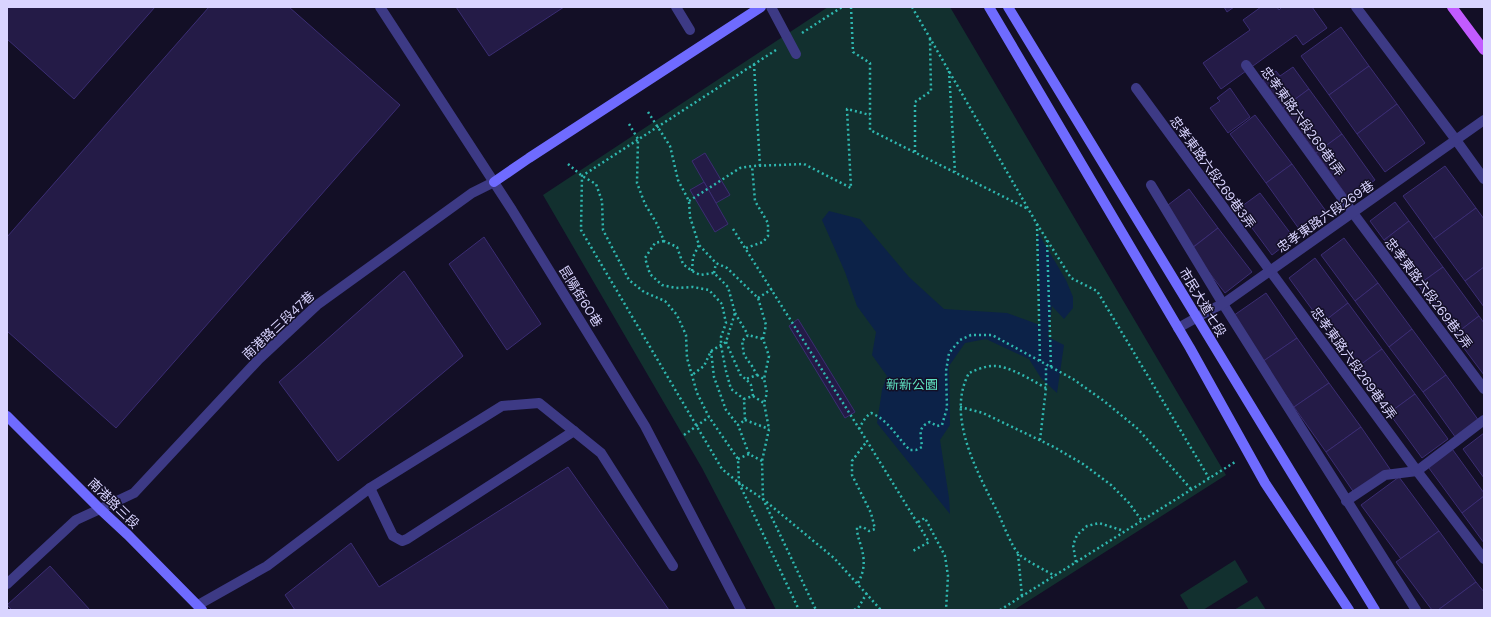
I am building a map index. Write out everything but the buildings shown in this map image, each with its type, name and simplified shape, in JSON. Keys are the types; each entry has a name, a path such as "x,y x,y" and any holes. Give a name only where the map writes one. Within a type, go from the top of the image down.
{"main road":[{"path":"1452,7 1484,50"}],"street":[{"name":"昆陽街60巷","path":"380,7 494,182 645,426 741,610"},
{"path":"676,7 690,30"},
{"path":"494,182 761,7"},
{"path":"771,7 796,54"},
{"path":"989,7 1178,328 1265,483 1349,610"},
{"name":"市民大道七段","path":"1008,7 1375,610"},
{"path":"1356,7 1484,179"},
{"name":"忠孝東路六段269巷1弄","path":"1246,65 1353,212"},
{"name":"忠孝東路六段269巷3弄","path":"1136,88 1270,271"},
{"name":"忠孝東路六段269巷","path":"1178,328 1223,304 1484,120"},
{"name":"南港路三段47巷","path":"7,584 76,520 134,493 258,360 317,305 472,193 494,182"},
{"path":"1151,184 1223,304 1416,610"},
{"name":"忠孝東路六段269巷2弄","path":"1353,212 1484,389"},
{"name":"忠孝東路六段269巷4弄","path":"1270,271 1417,471 1484,559"},
{"path":"197,608 267,566 370,488 502,406 539,403 601,453 673,566"},
{"name":"南港路三段","path":"7,416 128,535 197,608"},
{"path":"1346,501 1385,474 1417,471 1484,420"},
{"path":"370,488 394,536 402,541 574,431"}],"path":[{"path":"582,176 842,7"},
{"path":"851,7 853,52 870,63 870,130 1029,210"},
{"path":"912,7 1037,224 1071,278 1097,291 1209,478"},
{"path":"915,152 915,102 931,90 930,38"},
{"path":"754,64 760,166"},
{"path":"949,70 955,172"},
{"path":"689,201 740,168 752,166 804,164 851,188 847,109 870,115"},
{"path":"648,112 670,146 678,180 689,201 690,217 699,245 716,263 727,268 758,298 766,325 763,339 770,356 764,378 767,393 764,403 769,428 762,461 763,499 816,610"},
{"path":"629,124 638,139 637,183 645,204 657,224 664,241 677,248 683,264 692,270 700,275 714,273"},
{"path":"568,164 582,176 596,184 602,201 603,230 629,280 644,292 665,301 677,315 686,335 687,358 698,393 709,418 738,459 739,483 799,610"},
{"path":"746,248 763,242 768,236 768,223 755,201 752,166"},
{"path":"582,176 581,230 722,470 763,499 834,558 881,610"},
{"path":"1037,224 1040,362"},
{"path":"734,229 918,522 929,542 911,552"},
{"path":"1047,240 1051,367"},
{"path":"664,241 655,243 645,258 650,274 662,285 676,288 693,287 709,290 722,304 726,323 720,337 721,346 726,371 732,389 744,399 745,420"},
{"path":"692,270 694,257 699,245"},
{"path":"714,273 716,263"},
{"path":"714,273 728,287 736,313 748,335 763,339"},
{"path":"758,298 772,289"},
{"path":"692,375 704,366 711,351 726,342 736,313"},
{"path":"748,335 742,341 744,354 757,375 764,378"},
{"path":"859,429 863,421 871,413 884,420 910,450 916,450 922,446 921,429 924,424 930,422 937,426 942,425 947,408 946,371 949,353 960,340 971,335 992,335 1073,379 1104,401 1138,429 1191,489"},
{"path":"726,342 741,376 746,379 750,385 753,396 764,403"},
{"path":"711,351 714,377 726,410 738,425 749,454 762,461"},
{"path":"1040,440 1046,388 1046,365"},
{"path":"1022,596 1018,554 969,451 963,429 960,407 963,383 969,373 978,369 994,366 1008,370 1046,388"},
{"path":"746,379 757,375"},
{"path":"744,399 753,396"},
{"path":"960,407 983,413 1040,440 1083,464 1111,485 1129,503 1142,521"},
{"path":"684,434 709,418"},
{"path":"738,425 745,420"},
{"path":"745,420 769,428"},
{"path":"858,583 863,573 864,561 857,534 857,527 863,527 869,531 875,529 871,513 852,475 852,461 867,441"},
{"path":"738,459 749,454"},
{"path":"1000,610 1238,460"},
{"path":"918,522 925,518 945,556 948,576 946,610"},
{"path":"1076,562 1073,544 1077,535 1087,526 1099,523 1125,531"},
{"path":"1018,554 1054,576"},
{"path":"854,610 858,608 867,593"}],"green space":[{"name":"新新公園","path":"828,7 950,7 1226,475 1014,610 776,610 702,468 543,195"},
{"path":"1235,560 1248,582 1203,610 1189,610 1180,595"},
{"path":"1257,596 1266,610 1234,610"}],"water":[{"path":"829,211 860,219 909,277 944,309 1007,313 1040,325 1038,233 1066,280 1073,297 1073,308 1064,319 1052,306 1048,337 1064,345 1057,393 1041,378 1029,359 986,339 965,343 949,366 950,425 940,440 950,514 877,423 882,390 887,376 872,355 876,332 857,306 845,272 822,220"}]}
